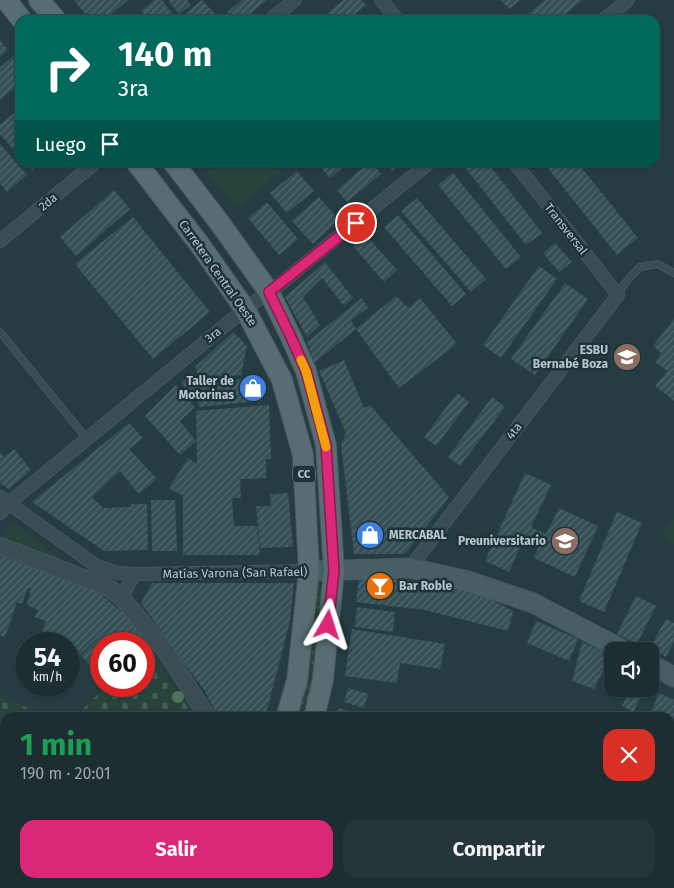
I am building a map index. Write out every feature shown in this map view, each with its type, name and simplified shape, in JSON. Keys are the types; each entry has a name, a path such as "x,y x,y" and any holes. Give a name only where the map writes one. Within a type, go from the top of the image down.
{"main road":[{"path":"6,0 18,15"},
{"path":"39,0 52,15"},
{"name":"Carretera Central Oeste","path":"140,167 200,245 245,309 282,380 303,455 309,571 297,681 288,712"},
{"name":"CC","path":"177,167 269,292 306,371 326,445 334,571 323,678 315,712"},
{"name":"Matías Varona (San Rafael)","path":"309,571 410,568 468,581 533,603 608,642"},
{"path":"659,669 674,677"}],"street":[{"path":"276,15 294,0"},
{"path":"381,0 394,15"},
{"path":"609,15 628,0"},
{"name":"2da","path":"0,241 90,167"},
{"name":"3ra","path":"0,513 4,500 87,439 245,309 269,292 424,167"},
{"name":"Transversal","path":"518,167 618,295"},
{"name":"4ta","path":"410,568 618,295"},
{"name":"Matías Varona (San Rafael)","path":"4,500 95,565 116,572 136,574 309,571"},
{"path":"0,546 109,588 122,598 166,653 204,712"},
{"path":"86,580 93,574 95,565"},
{"path":"122,598 136,574"}],"lane":[{"path":"618,295 624,283 640,267 658,264 674,273"},
{"path":"0,332 87,439"}],"green space":[{"path":"203,167 287,167 236,208"},
{"path":"674,519 674,545 661,535"},
{"path":"12,522 68,564 3,538"},
{"path":"315,586 323,586 321,622 312,684 304,712 296,712"},
{"path":"155,657 191,712 80,712 95,697 155,697"},
{"path":"0,696 38,712 0,712"}],"building":[{"path":"74,0 128,0 110,15 86,15"},
{"path":"154,0 162,0 173,15 145,15 141,11"},
{"path":"170,0 187,0 191,5 179,14"},
{"path":"202,0 216,15 184,15"},
{"path":"242,0 267,0 249,15 229,15 227,12"},
{"path":"343,0 361,0 366,5 354,15 325,15"},
{"path":"501,0 520,0 509,9"},
{"path":"545,0 582,0 564,15 527,15"},
{"path":"0,40 8,50 0,57"},
{"path":"15,55 15,87 0,100 0,67"},
{"path":"15,112 15,151 0,134 0,125"},
{"path":"0,144 15,161 15,167 20,167 27,175 7,192 0,183"},
{"path":"321,167 343,167 330,178"},
{"path":"363,167 375,167 381,174 347,202 337,190"},
{"path":"465,167 491,167 542,233 526,245"},
{"path":"547,167 581,167 638,238 617,255"},
{"path":"297,171 314,191 287,213 270,193"},
{"path":"453,173 521,257 506,269 438,185"},
{"path":"114,190 130,209 76,256 60,237"},
{"path":"319,197 339,220 313,244 292,221"},
{"path":"417,198 486,279 471,292 401,211"},
{"path":"267,202 298,239 279,255 248,218"},
{"path":"398,215 466,294 452,306 384,227"},
{"path":"133,217 210,312 153,359 75,264"},
{"path":"366,235 397,270 384,282 353,246"},
{"path":"555,243 572,262 559,272 543,253"},
{"path":"325,262 353,298 344,306 322,278 303,297 320,325 307,337 285,297"},
{"path":"539,266 557,279 501,358 483,345"},
{"path":"565,283 588,299 535,375 511,359"},
{"path":"396,296 409,308 420,298 457,344 399,388 356,329"},
{"path":"362,298 368,308 351,320 356,329 314,363 307,342"},
{"path":"674,319 674,401 655,386 667,371 655,362 661,353 653,346"},
{"path":"233,332 247,346 241,375 201,379 195,367"},
{"path":"344,360 364,408 370,405 449,497 405,554 354,554 341,445 346,433 319,371"},
{"path":"192,372 202,382 254,378 262,401 199,407 198,401 181,383"},
{"path":"176,385 195,407 180,421 196,441 180,455 145,416"},
{"path":"457,393 469,402 436,446 424,437"},
{"path":"492,397 505,407 460,466 448,457"},
{"path":"269,405 271,459 266,459 266,478 240,479 241,498 232,498 234,526 257,526 260,555 183,555 183,496 169,488 188,458 197,464 196,411"},
{"path":"129,423 143,438 129,449 157,479 139,494 120,471 92,497 103,508 131,507 131,504 147,504 148,550 104,551 32,502"},
{"path":"14,449 31,470 9,489 0,483 0,452 4,457"},
{"path":"525,473 551,485 531,527 546,534 559,508 598,526 575,577 534,558 539,546 524,539 509,572 485,561"},
{"path":"288,493 293,547 260,548 256,506 271,506 270,494"},
{"path":"151,500 175,500 177,551 152,551"},
{"path":"617,512 642,523 604,612 579,601"},
{"path":"0,556 98,592 123,613 140,632 104,632 106,630 104,632 90,632 90,645 80,654 80,632 42,632 46,621 35,617 38,610 27,605 31,588 28,588 22,604 17,602 5,637 0,635"},
{"path":"359,578 432,581 477,592 513,611 508,631 425,610 356,602"},
{"path":"152,583 294,583 290,621 267,712 216,712 204,690 141,603"},
{"path":"636,596 656,606 638,642 633,642 617,634"},
{"path":"357,607 395,612 393,632 355,627"},
{"path":"666,619 674,623 674,642 666,657 659,653 659,642 653,642"},
{"path":"536,621 578,639 569,661 527,643"},
{"path":"352,629 445,644 440,669 400,663 397,683 345,676"},
{"path":"582,642 604,652 604,669 594,689 572,681"},
{"path":"90,647 90,665 81,656"},
{"path":"348,688 368,694 364,708 344,702"},
{"path":"659,693 674,700 674,712 651,712 657,697 659,697"},
{"path":"627,697 641,697 633,712 622,706"},
{"path":"339,708 351,712 338,712"}],"slow traffic":[{"path":"301,360 306,371 326,447"}],"place":[{"name":"ESBU Bernabé Boza","path":"627,357"},
{"name":"Taller de Motorinas","path":"253,388"},
{"name":"MERCABAL","path":"370,535"},
{"name":"Preuniversitario","path":"565,541"},
{"name":"Bar Roble","path":"380,586"}],"route":[{"path":"328,625 334,571 326,445 306,371 269,292 356,223"}]}
